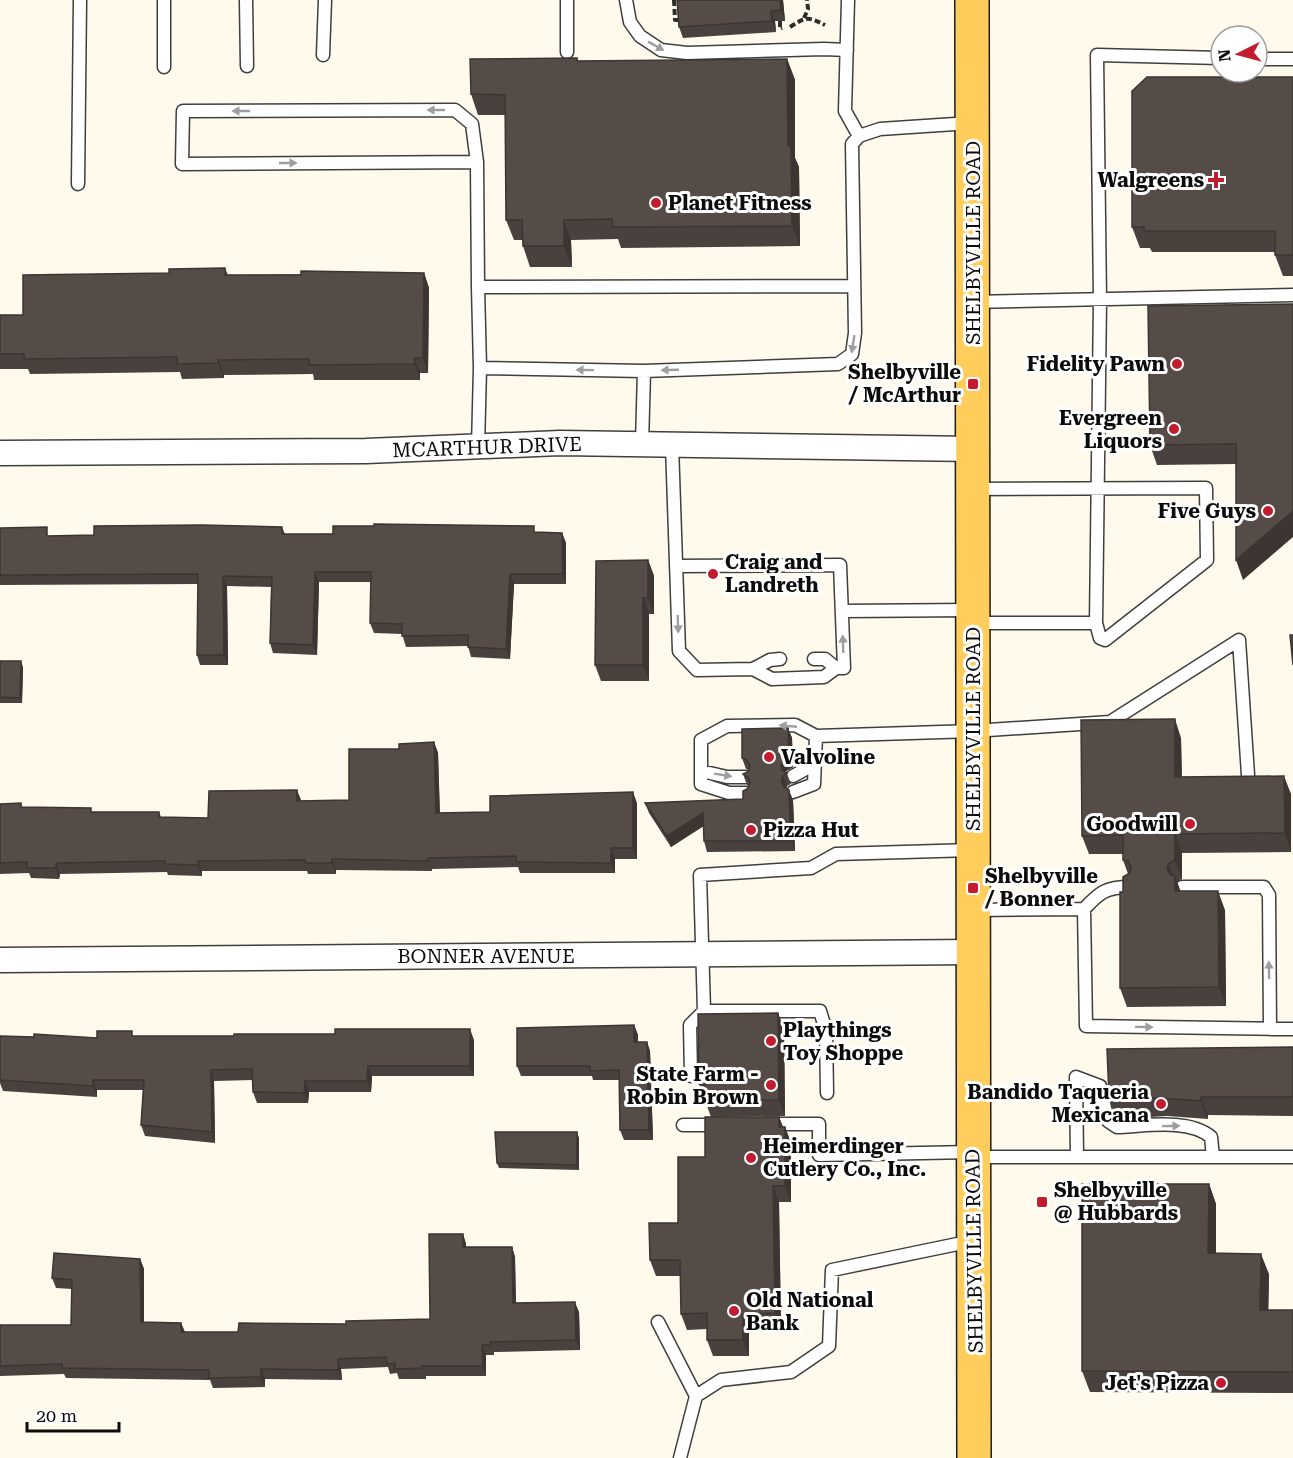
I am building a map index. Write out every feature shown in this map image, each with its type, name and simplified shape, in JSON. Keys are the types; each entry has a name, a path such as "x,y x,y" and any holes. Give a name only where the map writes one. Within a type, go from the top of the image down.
{"main road":[{"name":"SHELBYVILLE ROAD","path":"972,0 974,1458"}],"street":[{"name":"MCARTHUR DRIVE","path":"0,453 366,451 560,443 974,449"},
{"name":"BONNER AVENUE","path":"0,960 973,952"}],"lane":[{"path":"78,184 80,0"},
{"path":"164,0 164,67"},
{"path":"246,0 247,66"},
{"path":"323,55 325,0"},
{"path":"567,0 567,52"},
{"path":"626,0 630,22 640,36 661,50 687,53 847,50"},
{"path":"848,0 845,111 859,136"},
{"path":"974,489 1098,488 1206,488 1207,560 1105,640 1100,638 1096,623 1098,488 1100,300 1097,55 1209,58"},
{"path":"1269,58 1293,59"},
{"path":"477,162 182,164 183,111 455,110 472,124 477,162 480,368 478,447"},
{"path":"480,368 644,371 838,364 852,354 855,333 852,144 859,136 880,129 972,122"},
{"path":"478,287 854,286"},
{"path":"973,302 1293,295"},
{"path":"642,444 644,371"},
{"path":"672,445 679,651 697,670 753,669 770,660 780,659"},
{"path":"677,566 840,565 844,668 836,668 824,677 772,679 753,669"},
{"path":"842,611 1096,623"},
{"path":"746,793 729,793 701,784 701,740 727,726 795,725 816,736 973,731 1110,722 1239,640 1248,775"},
{"path":"814,659 825,659 836,668"},
{"path":"793,792 814,784 816,736"},
{"path":"793,776 815,764"},
{"path":"701,771 727,777 746,777"},
{"path":"704,1011 700,875 811,868 836,854 973,850"},
{"path":"1182,887 1264,886 1269,895 1270,1029"},
{"path":"1130,887 1114,887 1100,892 1084,909 1086,1026 1293,1029"},
{"path":"973,910 1084,909"},
{"path":"691,1076 690,1025 704,1011 820,1011 826,1031 827,1093"},
{"path":"1077,1157 1076,1077 1100,1086 1108,1121 1117,1127 1188,1126 1203,1130 1210,1137 1213,1157"},
{"path":"751,1124 819,1124 819,1155 1293,1157"},
{"path":"683,1125 729,1125"},
{"path":"696,1396 721,1380 791,1372 829,1346 832,1270 974,1241"},
{"path":"658,1322 696,1396 680,1458"}],"path":[{"path":"674,0 675,20 682,20"},
{"path":"790,28 804,18 808,9 807,0"},
{"path":"804,18 811,18 825,25"}],"building":[{"path":"677,0 780,0 781,10 771,11 772,21 679,27"},
{"name":"Planet Fitness","path":"577,58 577,61 787,59 792,226 613,227 612,219 564,220 564,246 523,246 522,220 506,220 505,95 471,94 470,59"},
{"name":"Walgreens","path":"1147,77 1209,77 1209,84 1269,84 1269,77 1293,77 1293,255 1275,255 1275,231 1144,231 1144,227 1132,227 1132,91"},
{"path":"225,268 225,275 301,275 301,271 424,273 423,358 414,358 415,364 309,365 309,359 218,360 218,363 177,364 177,357 24,359 24,354 0,354 0,315 23,315 23,275 169,273 169,269"},
{"path":"1293,304 1293,511 1236,560 1236,444 1150,445 1148,306"},
{"path":"374,524 534,526 534,532 562,533 563,574 510,574 506,649 468,647 468,635 402,636 402,624 370,623 371,572 315,572 313,645 270,643 272,577 223,576 224,655 197,655 198,574 0,575 0,528 47,527 47,536 94,535 94,526 201,525 282,527 282,534 333,534 333,526 374,526"},
{"path":"648,560 648,598 643,598 643,665 595,665 596,561"},
{"path":"1290,635 1293,635 1293,665"},
{"path":"0,661 21,661 20,698 0,697"},
{"path":"1175,719 1175,777 1284,776 1285,833 1175,834 1175,860 1168,864 1167,869 1171,875 1175,876 1175,891 1218,891 1219,987 1120,988 1120,892 1123,892 1123,877 1130,873 1131,867 1128,861 1123,860 1123,835 1082,836 1081,720"},
{"path":"788,728 789,756 781,766 782,770 787,773 781,781 789,790 791,841 704,841 703,813 667,836 645,803 743,799 743,791 750,783 749,778 743,774 749,771 750,766 747,760 742,758 742,729"},
{"path":"434,742 436,813 490,812 490,796 633,792 633,848 611,848 611,863 516,862 516,856 428,858 428,861 332,859 332,863 305,863 305,860 198,861 198,865 165,864 165,861 56,863 56,868 27,868 27,862 0,863 0,804 21,803 21,807 91,808 91,812 159,812 159,817 208,818 209,791 297,790 297,801 349,800 349,749 399,749 399,744"},
{"path":"778,1013 779,1100 705,1101 705,1084 699,1084 698,1014"},
{"path":"634,1025 634,1042 647,1042 649,1130 620,1130 619,1070 590,1071 590,1066 517,1066 517,1028"},
{"path":"335,1029 470,1029 470,1066 368,1066 367,1081 305,1081 304,1093 253,1092 252,1069 211,1070 212,1132 141,1125 144,1080 93,1080 93,1086 0,1080 0,1036 34,1037 34,1034 97,1038 97,1031 132,1031 132,1036 335,1034"},
{"path":"1293,1047 1293,1097 1201,1097 1201,1101 1160,1098 1113,1100 1109,1097 1107,1049"},
{"path":"705,1117 779,1117 779,1127 785,1127 785,1186 773,1186 775,1313 743,1314 743,1340 707,1340 707,1313 681,1314 680,1260 650,1260 649,1223 678,1223 678,1157 705,1157"},
{"path":"495,1132 577,1132 577,1165 497,1163"},
{"path":"1082,1184 1209,1184 1208,1253 1261,1254 1260,1310 1293,1310 1293,1372 1082,1371"},
{"path":"429,1234 463,1234 463,1247 512,1247 513,1303 575,1302 576,1340 490,1342 490,1345 482,1345 483,1366 422,1366 422,1368 395,1369 395,1363 387,1364 386,1357 338,1359 338,1370 261,1369 261,1377 209,1378 209,1370 62,1368 62,1364 0,1366 0,1325 71,1325 72,1280 52,1278 54,1253 140,1259 141,1322 181,1323 181,1332 238,1332 239,1323 346,1324 346,1321 430,1319"}],"place":[{"name":"Walgreens","path":"1216,180"},
{"name":"Planet Fitness","path":"656,203"},
{"name":"Fidelity Pawn","path":"1177,364"},
{"name":"Shelbyville / McArthur","path":"973,384"},
{"name":"Evergreen Liquors","path":"1174,429"},
{"name":"Five Guys","path":"1268,511"},
{"name":"Craig and Landreth","path":"713,574"},
{"name":"Valvoline","path":"769,757"},
{"name":"Goodwill","path":"1190,824"},
{"name":"Pizza Hut","path":"751,830"},
{"name":"Shelbyville / Bonner","path":"973,888"},
{"name":"Playthings Toy Shoppe","path":"771,1041"},
{"name":"State Farm - Robin Brown","path":"771,1085"},
{"name":"Bandido Taqueria Mexicana","path":"1161,1104"},
{"name":"Heimerdinger Cutlery Co., Inc.","path":"751,1158"},
{"name":"Shelbyville @ Hubbards","path":"1042,1202"},
{"name":"Old National Bank","path":"734,1311"},
{"name":"Jet's Pizza","path":"1221,1383"}]}
